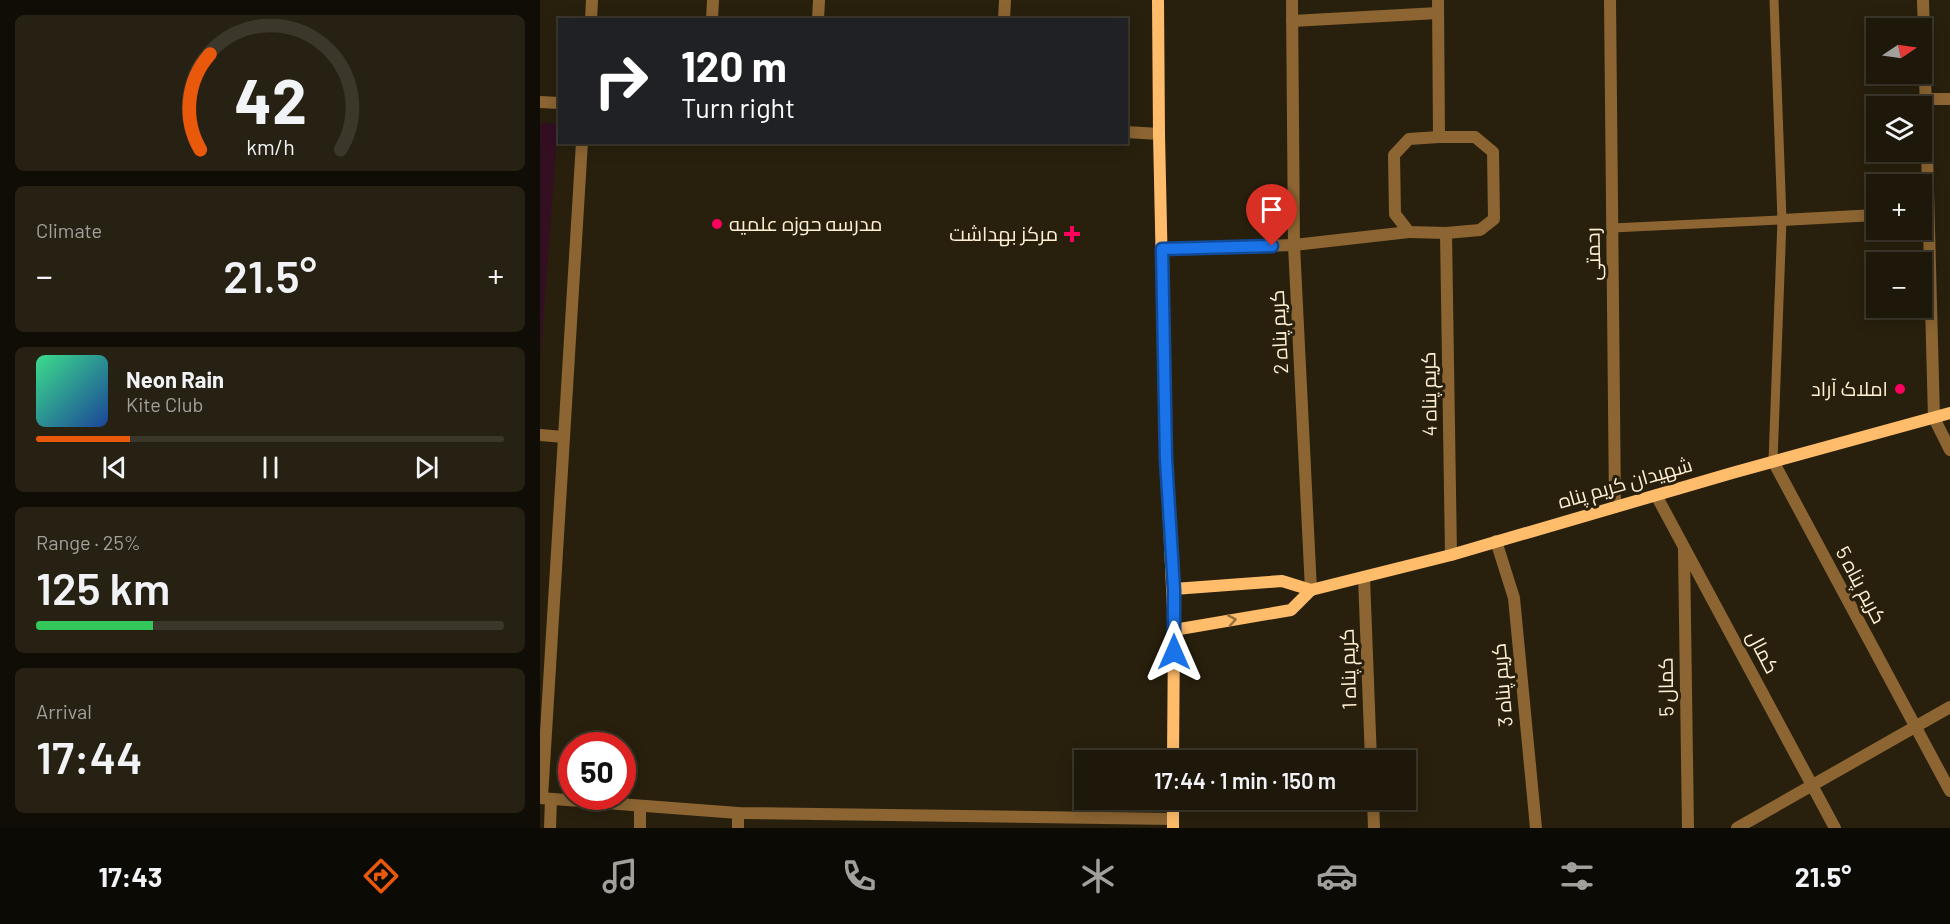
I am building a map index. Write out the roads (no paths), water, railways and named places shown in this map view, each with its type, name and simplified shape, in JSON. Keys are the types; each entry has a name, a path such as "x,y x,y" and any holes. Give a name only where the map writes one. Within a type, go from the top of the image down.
{"main road":[{"path":"1158,0 1166,459 1174,590 1173,750"},
{"name":"شهیدان کریم پناه","path":"1311,590 1451,555 1773,461 1950,414"},
{"path":"1174,590 1282,581 1311,590 1291,610 1174,630"}],"street":[{"path":"591,18 592,0"},
{"path":"712,18 713,0"},
{"path":"818,18 819,0"},
{"path":"1004,18 1005,0"},
{"name":"کریم پناه 2","path":"1292,0 1294,245 1311,590"},
{"path":"1438,0 1438,137"},
{"name":"رحمتی","path":"1610,0 1615,507"},
{"path":"1923,0 1926,96"},
{"path":"1292,21 1438,13"},
{"path":"1932,99 1950,99"},
{"path":"540,102 558,103"},
{"path":"1128,132 1159,134"},
{"path":"1162,249 1294,245 1409,232 1480,230 1494,219 1493,152 1475,137 1409,139 1394,155 1395,214 1409,232"},
{"path":"550,828 544,798 582,144"},
{"path":"1782,220 1866,216"},
{"name":"کریم پناه 4","path":"1446,232 1451,555"},
{"path":"1926,240 1934,418 1950,450"},
{"path":"540,435 564,437"},
{"name":"کریم پناه 5","path":"1773,461 1950,791"},
{"name":"کمال","path":"1656,495 1835,828"},
{"name":"کریم پناه 3","path":"1496,541 1514,598 1536,828"},
{"name":"کمال 5","path":"1684,546 1688,828"},
{"name":"کریم پناه 1","path":"1364,577 1371,750"},
{"path":"1737,828 1950,707"},
{"path":"544,798 738,813 1173,823"},
{"path":"640,806 640,828"},
{"path":"1373,810 1374,828"},
{"path":"738,813 738,828"}],"lane":[{"path":"1773,461 1782,220 1774,0"},
{"path":"1612,228 1782,220"}],"place":[{"name":"مدرسه حوزه علمیه","path":"717,224"},
{"name":"مرکز بهداشت","path":"1072,234"},
{"name":"املاک آراد","path":"1900,389"}]}
